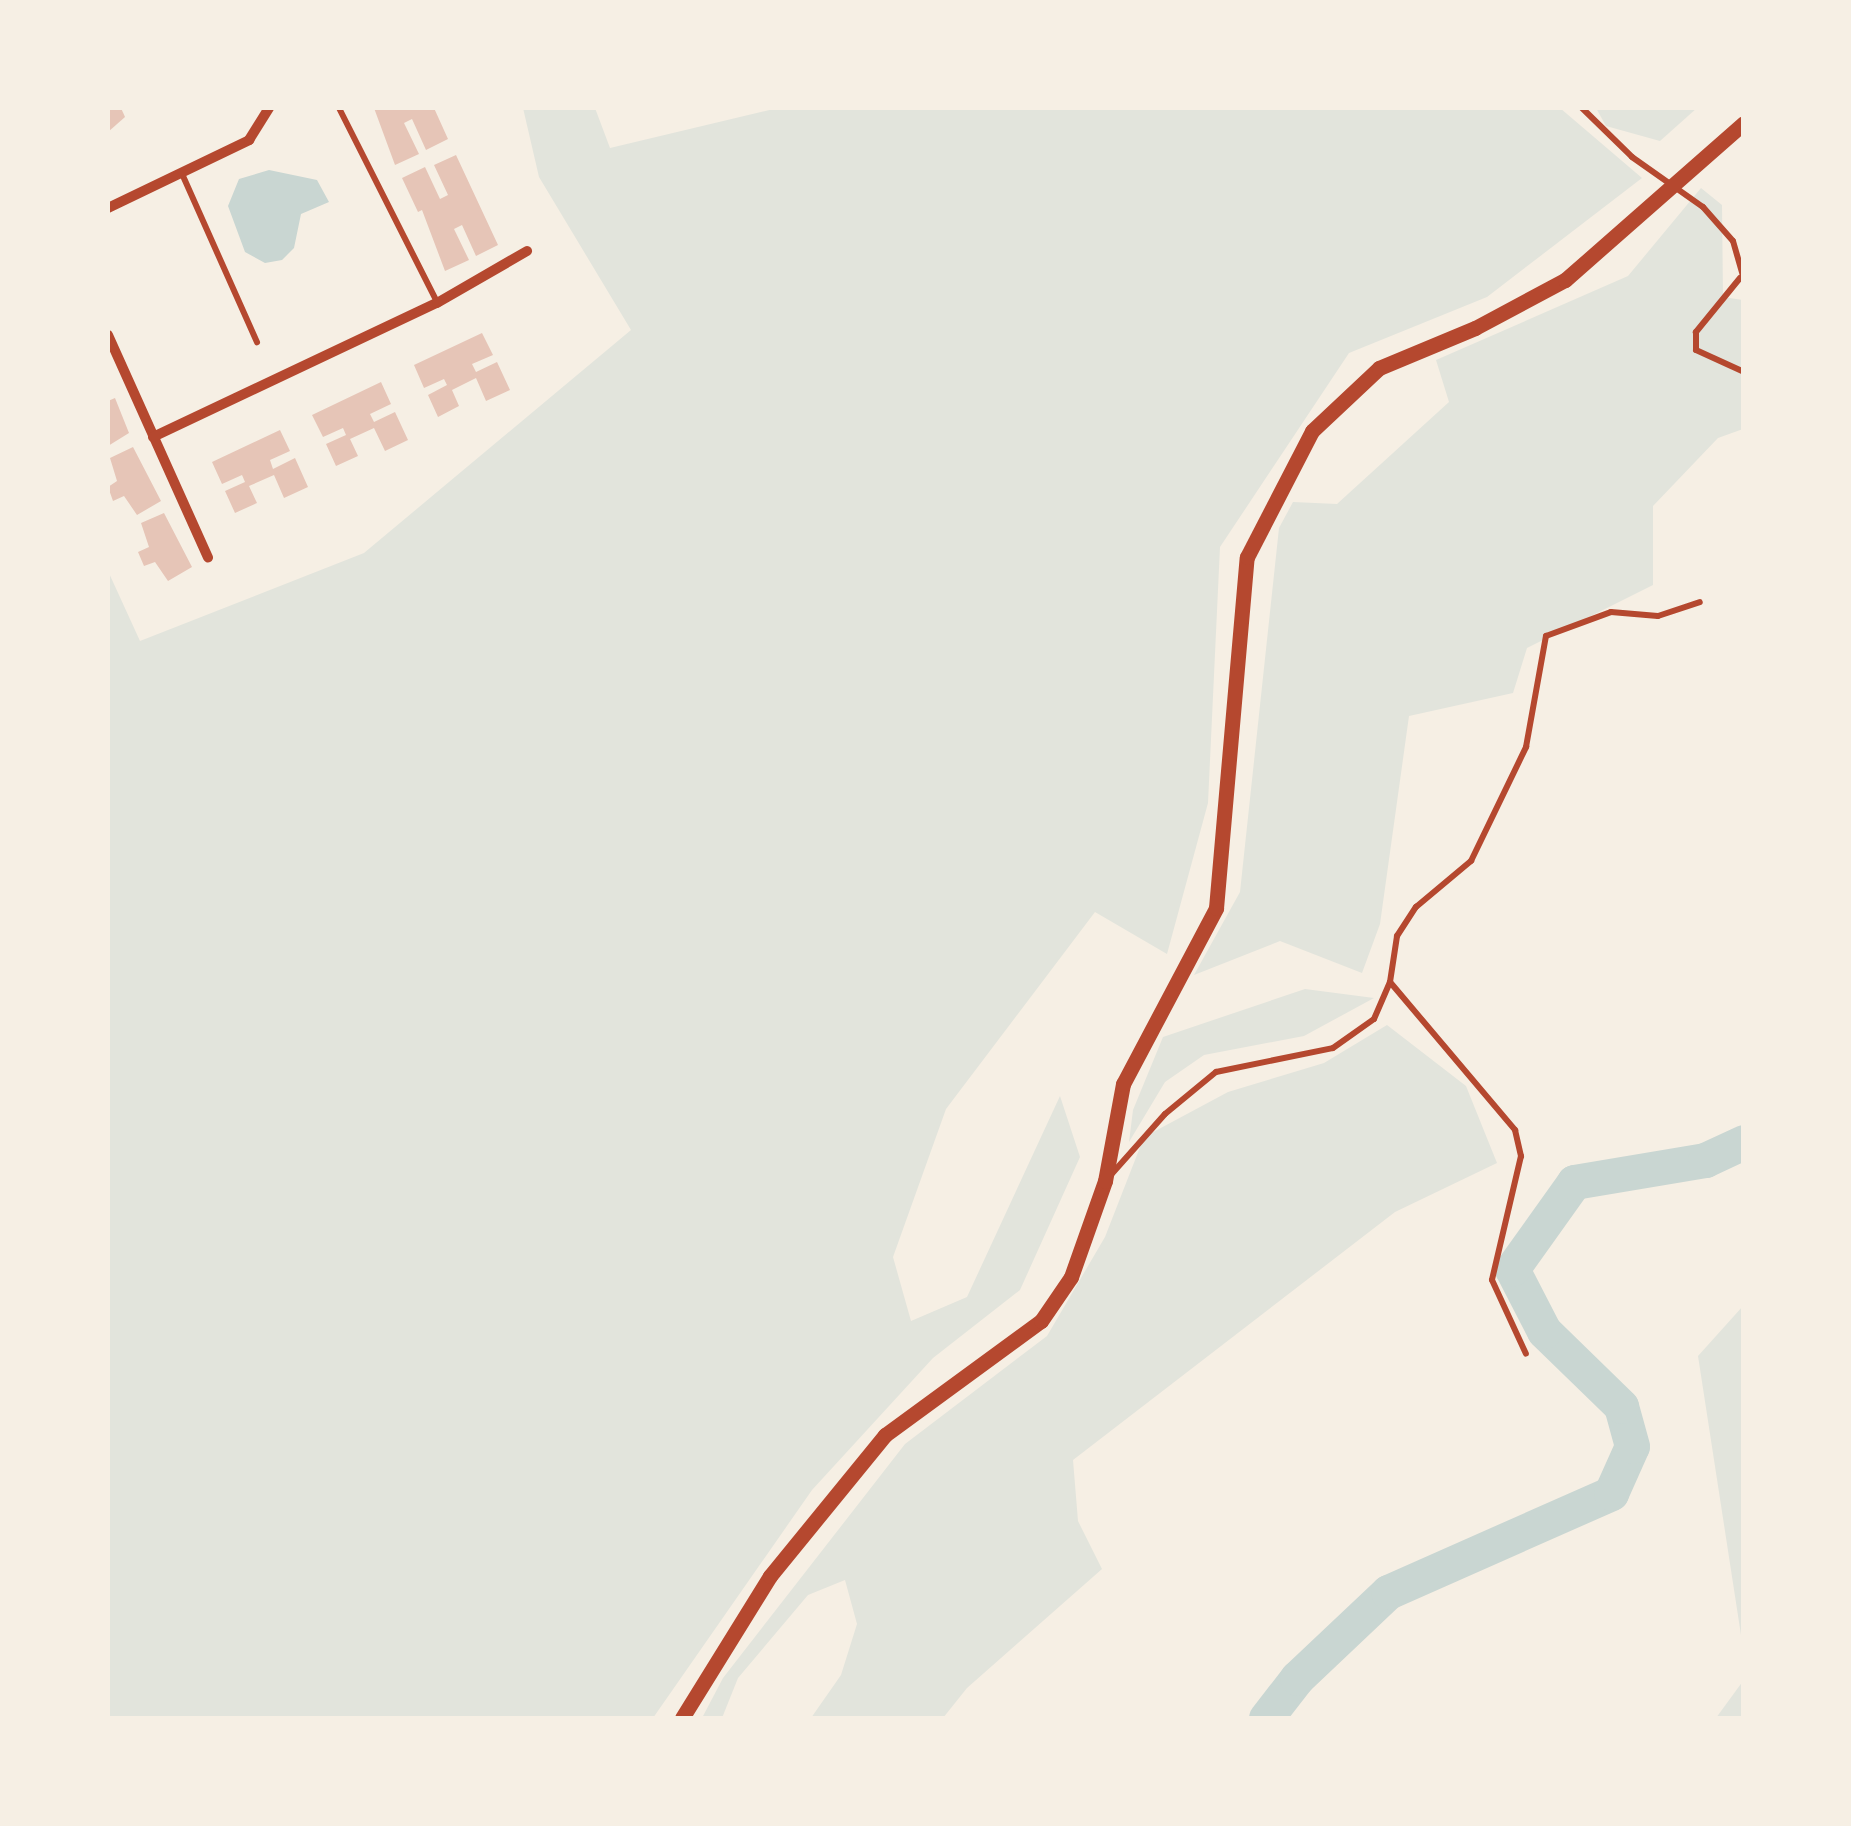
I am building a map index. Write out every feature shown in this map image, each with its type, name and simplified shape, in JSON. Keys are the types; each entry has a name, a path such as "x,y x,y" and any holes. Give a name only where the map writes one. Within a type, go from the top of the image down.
{"street":[{"path":"108,208 183,176 249,140 269,108"},
{"path":"682,1718 770,1576 884,1435 1041,1322 1070,1278 1105,1181 1124,1084 1216,908 1247,557 1312,431 1379,368 1476,328 1565,280 1676,190 1744,124"},
{"path":"153,437 437,303 528,252"},
{"path":"108,335 208,558"}],"lane":[{"path":"339,108 437,303"},
{"path":"1582,108 1588,120 1703,207 1733,241 1742,279 1696,332 1696,350 1744,372"},
{"path":"183,176 256,342"},
{"path":"1105,1181 1164,1114 1216,1072 1333,1048 1374,1019 1390,982 1397,936 1416,907 1471,861 1526,747 1546,636 1611,612 1658,616 1700,602"},
{"path":"1390,982 1514,1130 1521,1156 1492,1280 1526,1354"}],"shaded area":[{"path":"523,108 595,108 610,148 778,108 1560,108 1642,178 1487,297 1349,353 1220,547 1208,803 1167,954 1095,912 946,1109 893,1257 911,1321 967,1297 1060,1096 1080,1157 1020,1290 933,1358 812,1490 653,1718 108,1718 108,571 140,641 364,553 631,330 539,177"},
{"path":"1596,108 1697,108 1660,141 1606,126"},
{"path":"269,170 317,180 329,202 301,214 294,248 282,260 265,263 245,252 228,206 239,179"},
{"path":"1701,188 1722,205 1723,297 1743,300 1743,429 1718,438 1653,506 1653,585 1527,648 1513,693 1409,716 1380,924 1362,973 1280,941 1194,975 1240,892 1279,528 1293,502 1337,504 1449,402 1436,360 1628,276"},
{"path":"1305,989 1374,998 1304,1036 1204,1055 1165,1082 1129,1142 1133,1110 1163,1037"},
{"path":"1387,1025 1466,1086 1497,1163 1395,1212 1073,1460 1078,1521 1102,1569 967,1688 943,1718 811,1718 841,1675 857,1624 845,1580 808,1595 738,1678 722,1718 702,1718 723,1678 905,1444 1047,1336 1105,1237 1144,1137 1228,1092 1324,1063"},
{"path":"1743,1306 1743,1648 1698,1356"},
{"path":"1743,1681 1743,1718 1716,1718"}],"building":[{"path":"108,108 121,108 125,117 108,132"},
{"path":"374,108 434,108 448,139 426,150 412,119 404,123 419,154 395,165"},
{"path":"456,155 498,245 476,256 462,225 454,229 469,260 445,271 422,210 418,212 402,178 425,167 440,199 448,195 434,165"},
{"path":"482,333 493,355 472,364 476,372 497,362 510,390 486,401 476,378 452,390 459,406 438,417 428,395 447,385 444,379 424,388 414,365"},
{"path":"381,382 391,404 370,414 374,422 395,412 408,440 385,451 374,428 350,439 358,456 336,466 326,444 346,435 343,428 323,437 312,415"},
{"path":"115,398 129,433 108,446 108,401"},
{"path":"280,430 290,451 270,460 273,469 295,458 308,487 284,498 274,475 249,486 257,503 235,513 225,491 245,482 242,475 222,484 212,462"},
{"path":"133,447 161,501 137,515 124,496 113,501 108,487 117,481 110,458"},
{"path":"164,513 192,567 168,581 155,562 144,566 138,552 149,547 141,523"}],"waterway":[{"path":"1266,1718 1297,1678 1388,1592 1611,1493 1632,1446 1621,1406 1544,1331 1512,1269 1574,1182 1705,1160 1744,1142"}]}
